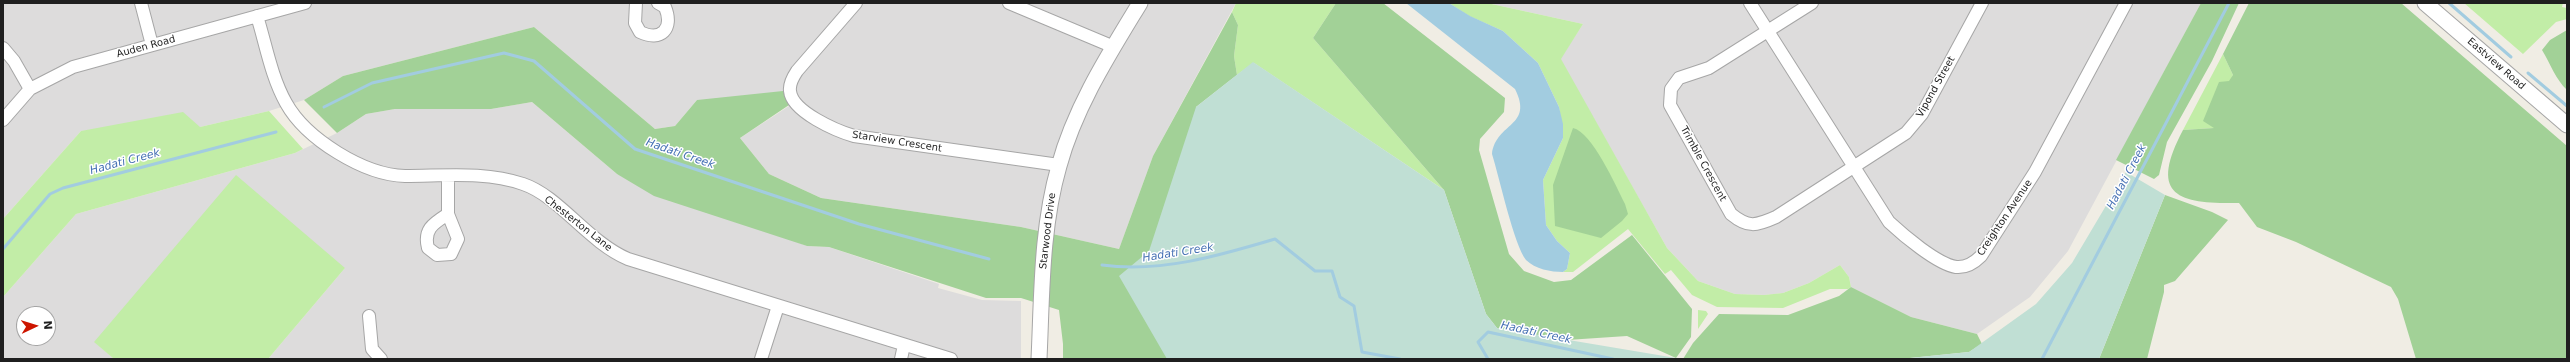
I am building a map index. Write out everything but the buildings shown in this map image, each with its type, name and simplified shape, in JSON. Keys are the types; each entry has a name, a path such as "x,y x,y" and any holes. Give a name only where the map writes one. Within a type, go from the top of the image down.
{"street":[{"path":"141,3 152,45"},
{"name":"Auden Road","path":"3,120 30,89 73,67 305,3"},
{"path":"636,3 635,23 640,32 650,37 661,34 668,26 669,16 665,7 658,3"},
{"name":"Starview Crescent","path":"856,3 794,76 790,92 795,103 803,110 839,131 854,136 1059,165"},
{"path":"1009,3 1114,47"},
{"name":"Starwood Drive","path":"1039,359 1044,248 1050,204 1059,165 1080,110 1140,3"},
{"name":"Creighton Avenue","path":"1750,3 1879,210 1900,233 1944,263 1965,267 1975,262 2035,172 2126,3"},
{"path":"1767,32 1812,3"},
{"name":"Vipond Street","path":"1853,169 1894,142 1914,125 1982,3"},
{"name":"Eastview Road","path":"2425,3 2567,125"},
{"name":"Chesterton Lane","path":"257,16 276,82 286,104 300,122 359,166 381,173 403,176 503,178 525,185 550,200 597,242 613,252 778,306 952,359"},
{"name":"Trimble Crescent","path":"1767,32 1709,68 1679,78 1671,88 1669,97 1670,105 1731,214 1742,223 1754,225 1765,222 1853,169"},
{"path":"3,48 14,61 30,89"},
{"path":"448,176 448,214"},
{"path":"761,359 778,306"},
{"path":"368,316 372,349 381,359"},
{"path":"900,359 904,344"}],"shaded area":[{"path":"3,3 1236,3 1153,156 1119,249 1021,227 821,198 769,174 740,138 789,106 785,99 697,100 675,126 655,129 534,27 343,76 304,100 269,111 200,127 81,131 3,219"},
{"path":"1406,3 1449,3 1470,16 1503,31 1538,63 1559,107 1563,124 1563,138 1543,180 1546,225 1557,241 1570,253 1567,269 1563,272 1534,266 1526,260 1521,252 1512,226 1492,154 1495,144 1500,136 1517,118 1520,111 1520,101 1515,89"},
{"path":"1487,3 2201,3 2068,251 2030,297 1977,334 1911,317 1851,287 1849,277 1840,265 1809,283 1783,293 1764,295 1735,294 1698,281 1667,248 1560,59 1583,24"},
{"path":"1253,62 1444,190 1486,314 1497,328 1676,358 1167,359 1119,276 1149,251 1196,107"},
{"path":"532,102 617,174 807,246 829,247 939,284 938,288 982,300 1021,301 1021,359 268,359 345,268 95,342 114,359 3,359 3,297 76,214 295,153 337,133 366,114 395,109 491,109"},
{"path":"2126,172 2165,195 2099,359 1900,359 1969,352 2036,304 2072,263"}],"green space":[{"path":"1236,3 1336,3 1313,38 1444,190 1254,63 1237,75 1234,56 1238,25 1232,12"},
{"path":"1336,3 1383,3 1505,98 1504,112 1480,139 1479,150 1509,254 1524,271 1554,282 1571,280 1632,235 1692,309 1691,337 1676,358 1627,336 1567,340 1497,328 1486,314 1444,190 1313,38"},
{"path":"1449,3 1487,3 1583,24 1561,59 1667,248 1698,281 1735,294 1764,295 1783,293 1809,283 1840,265 1849,277 1851,287 1848,289 1830,289 1783,308 1717,307 1692,295 1671,270 1665,274 1628,229 1573,272 1563,272 1567,269 1570,253 1557,241 1546,225 1543,180 1563,138 1559,107 1538,63 1503,31 1469,16"},
{"path":"2201,3 2239,3 2212,61 2167,142 2159,175 2154,179 2116,160"},
{"path":"2249,3 2401,3 2567,146 2567,359 2416,359 2398,299 2391,287 2296,242 2257,227 2239,203 2200,201 2185,198 2175,192 2169,182 2168,169 2173,152 2183,130 2214,128 2203,121 2219,82 2229,81 2233,75 2223,54"},
{"path":"2464,3 2563,3 2562,7 2567,8 2567,19 2556,22 2523,54"},
{"path":"1232,12 1238,25 1234,56 1237,75 1196,107 1283,359 1063,359 1063,344 1059,310 1021,298 986,298 829,247 807,246 654,196 617,174 532,102 491,109 395,109 366,114 337,133 304,100 343,76 534,27 655,129 675,126 697,100 783,91 789,105 740,138 769,174 821,198 1021,227 1119,249 1153,156"},
{"path":"2567,30 2567,90 2556,76 2542,50 2550,40"},
{"path":"2223,54 2233,75 2214,128 2183,130"},
{"path":"269,111 303,149 295,153 76,214 3,297 3,219 81,131 183,112 200,127"},
{"path":"1573,128 1588,139 1603,161 1625,204 1628,214 1622,221 1601,238 1555,226 1553,185"},
{"path":"236,175 345,268 268,359 114,359 94,342"},
{"path":"2165,195 2212,212 2228,220 2175,281 2164,285 2164,292 2147,359 2099,359"},
{"path":"1851,287 1911,317 1977,334 1982,344 1969,352 1900,359 1683,359 1693,343 1719,314 1788,315 1839,296"},
{"path":"1698,310 1706,311 1708,314 1698,329"}],"waterway":[{"name":"Hadati Creek","path":"2042,359 2229,3"},
{"path":"2449,3 2511,57"},
{"name":"Hadati Creek","path":"324,107 372,83 504,53 534,61 635,149 859,224 989,259"},
{"path":"2528,73 2567,106"},
{"name":"Hadati Creek","path":"3,249 50,194 63,188 276,132"},
{"name":"Hadati Creek","path":"1102,265 1124,267 1167,265 1211,257 1275,239 1315,271 1332,271 1340,297 1354,306 1362,352 1400,359"},
{"name":"Hadati Creek","path":"1488,359 1478,342 1488,332 1613,359"}]}
